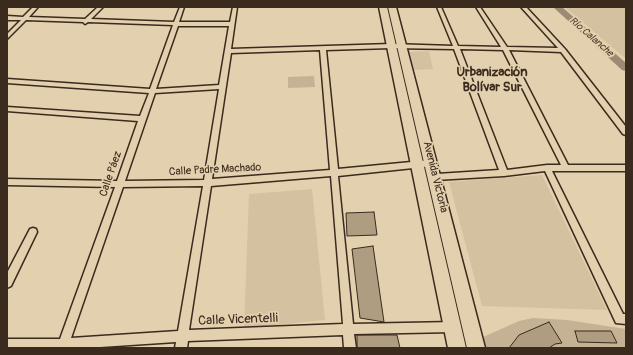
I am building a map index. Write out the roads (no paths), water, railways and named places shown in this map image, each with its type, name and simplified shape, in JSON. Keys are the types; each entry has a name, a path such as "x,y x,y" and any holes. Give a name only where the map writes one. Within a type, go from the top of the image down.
{"main road":[{"name":"Avenida Victoria","path":"383,7 397,47"},
{"name":"Avenida Victoria","path":"392,7 397,47 424,164 457,348"},
{"name":"Avenida Victoria","path":"424,164 435,177 476,348"}],"street":[{"path":"7,37 36,7"},
{"path":"86,22 101,7"},
{"name":"Calle Páez","path":"63,346 118,184 182,7"},
{"path":"181,348 235,7"},
{"path":"439,7 456,47 504,173"},
{"path":"478,7 505,48 566,168"},
{"path":"523,7 563,50 626,132"},
{"path":"7,18 86,22 232,24"},
{"path":"228,51 397,47 563,50"},
{"path":"323,48 333,173 350,329 350,348"},
{"path":"7,87 10,81 152,90 222,87"},
{"path":"7,109 142,119"},
{"name":"Calle Padre Machado","path":"7,182 118,184 207,183 424,164"},
{"path":"547,168 620,319 626,319"},
{"path":"435,177 504,173 547,168 626,168"},
{"path":"7,283 33,232"},
{"name":"Calle Vicentelli","path":"7,345 63,346 183,336 350,329 471,326"}],"waterway":[{"name":"Río Calanche","path":"557,7 626,68"}],"district":[{"name":"Urbanización Bolívar Sur","path":"492,80"}]}
